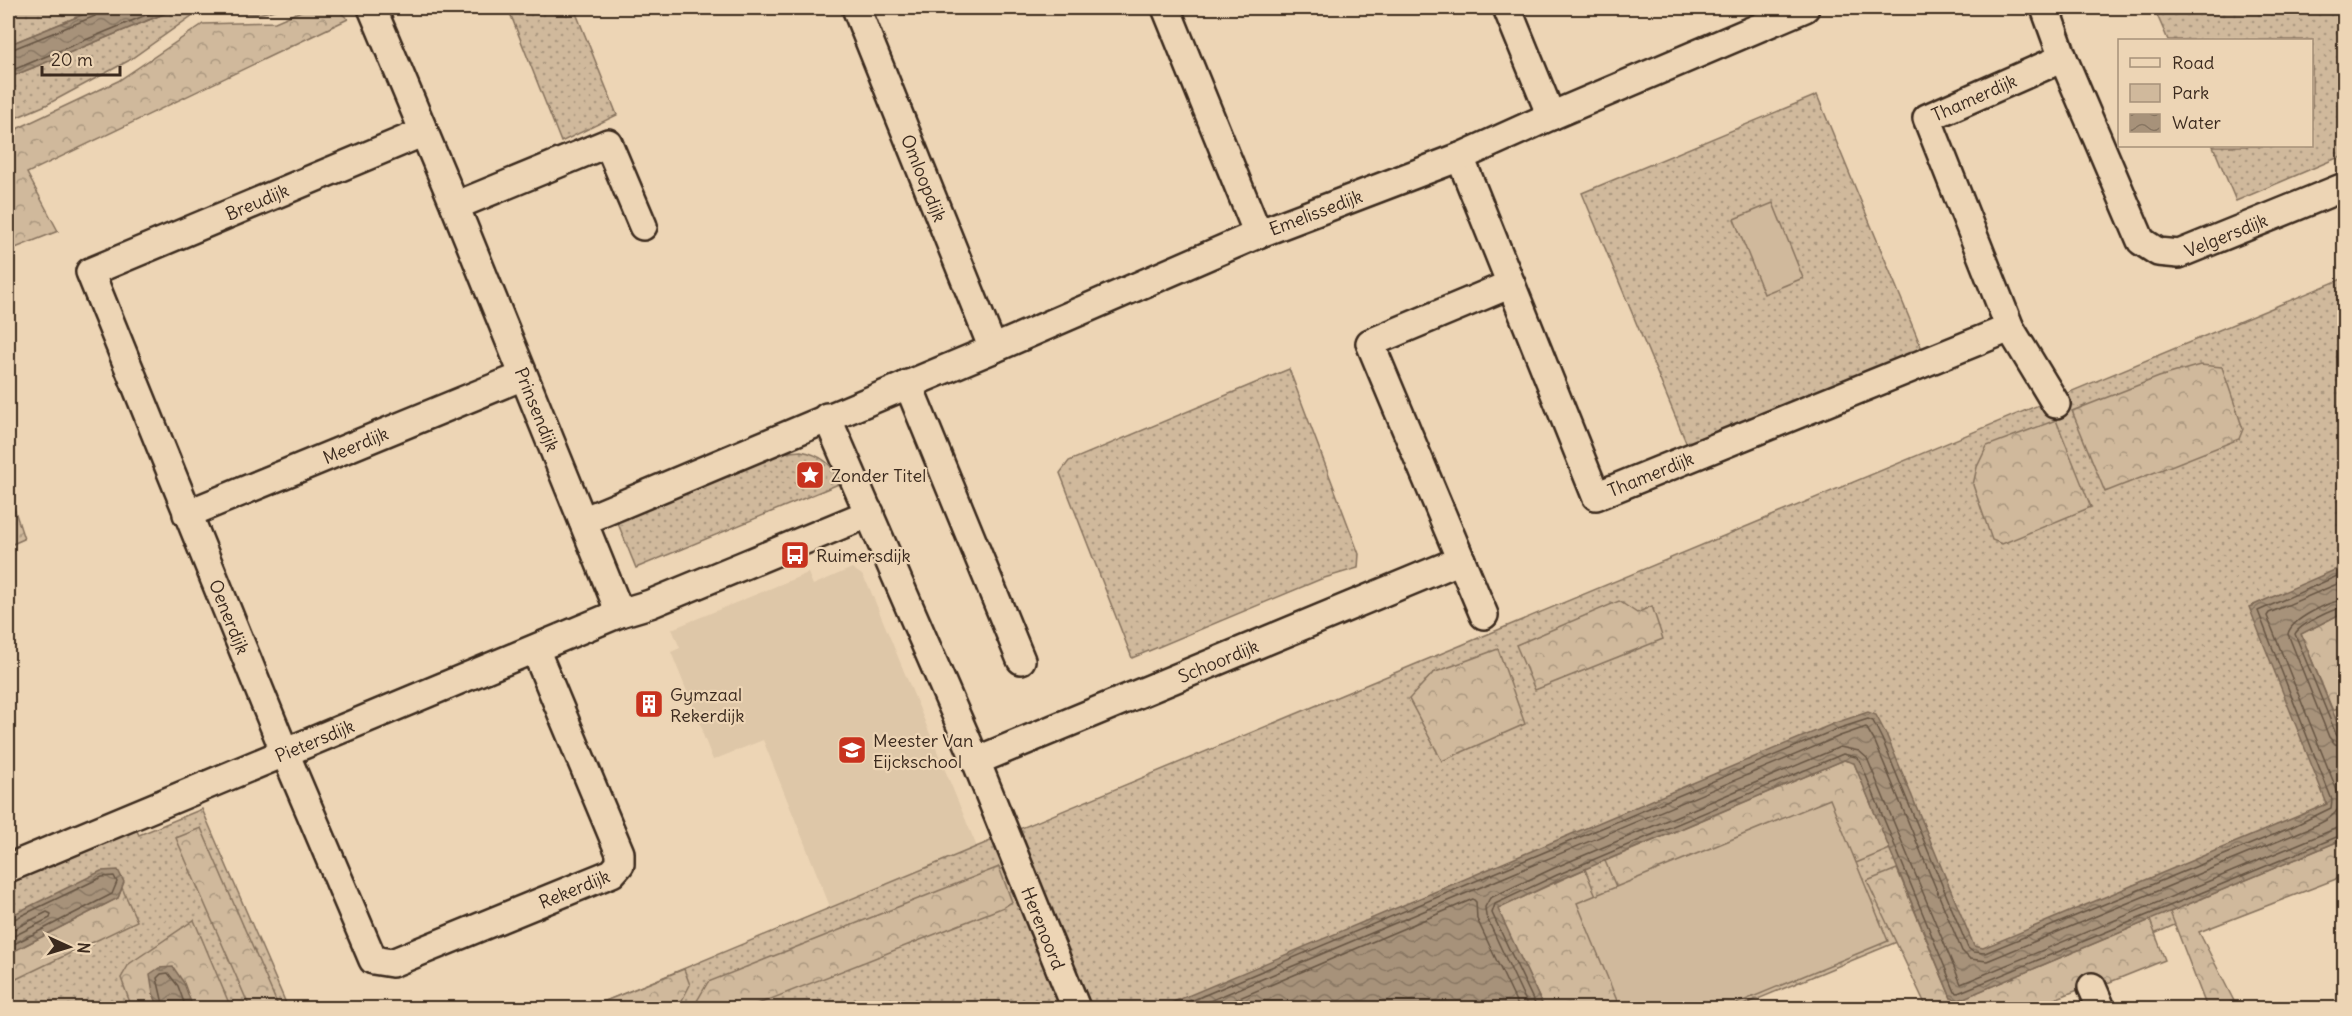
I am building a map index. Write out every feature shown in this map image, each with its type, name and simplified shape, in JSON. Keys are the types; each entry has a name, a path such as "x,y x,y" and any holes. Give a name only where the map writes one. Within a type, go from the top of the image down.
{"street":[{"name":"Prinsendijk","path":"372,8 620,613"},
{"name":"Omloopdijk","path":"856,8 993,350"},
{"path":"1166,8 1258,234"},
{"path":"1507,8 1551,116"},
{"name":"Emelissedijk","path":"827,417 993,350 1258,234 1460,157 1805,8"},
{"name":"Velgersdijk","path":"2044,8 2141,241 2158,252 2179,254 2344,187"},
{"name":"Thamerdijk","path":"2056,404 2010,328 1927,118 2063,58"},
{"name":"Breudijk","path":"90,272 424,132"},
{"path":"455,206 608,143 643,226"},
{"name":"Thamerdijk","path":"1460,157 1596,496 2010,328"},
{"name":"Oenerdijk","path":"90,272 285,753 373,960"},
{"path":"1484,615 1370,343 1511,284"},
{"name":"Meerdijk","path":"187,514 523,376"},
{"path":"908,384 1021,660"},
{"path":"583,521 827,417 976,761"},
{"path":"620,613 650,604 870,513"},
{"name":"Schoordijk","path":"976,761 1461,560"},
{"name":"Pietersdijk","path":"8,868 620,613"},
{"name":"Rekerdijk","path":"373,960 392,963 612,873 620,864 620,853 535,649"},
{"name":"Herenoord","path":"976,761 1076,1008"}],"shaded area":[{"name":"Meester Van Eijckschool","path":"852,568 862,575 869,587 979,852 833,914 763,740 713,760 671,652 680,648 672,629 808,573 813,585"}],"green space":[{"path":"8,8 99,8 8,45"},
{"path":"178,8 282,8 259,14 203,11 196,13 128,61 46,105 8,121 8,78"},
{"path":"308,8 335,8 348,19 27,173 58,231 8,251 8,133 118,81 203,24 275,22"},
{"path":"508,8 574,8 617,115 561,142"},
{"path":"2154,8 2344,8 2344,155 2236,201 2213,147 2313,147 2313,39 2168,39"},
{"path":"1817,95 1922,349 1688,447 1582,193"},
{"path":"1773,203 1803,278 1764,294 1734,219"},
{"path":"2344,278 2344,850 1987,1008 1932,1008 1904,939 1736,1008 589,1008"},
{"path":"2200,365 2222,367 2243,429 2239,439 2105,492 2072,411 2159,377"},
{"path":"1289,369 1359,554 1358,568 1321,579 1132,658 1060,473 1069,461"},
{"path":"2056,420 2091,507 2002,544 1992,540 1973,485 1977,467 1987,446"},
{"path":"801,451 826,461 841,483 636,568 617,521 778,453"},
{"path":"8,489 24,539 8,546"},
{"path":"1619,601 1637,613 1652,606 1663,639 1535,690 1516,645"},
{"path":"2344,612 2344,706 2333,711 2301,634"},
{"path":"1498,649 1525,724 1442,761 1409,699 1433,673"},
{"path":"1844,760 1854,763 1890,849 1856,863 1826,801 1617,889 1605,861"},
{"path":"1830,799 1888,941 1726,1008 1620,1008 1577,903"},
{"path":"202,809 288,1008 8,1008 8,876 133,822 139,835"},
{"path":"201,828 279,1008 250,1008 176,838"},
{"path":"2344,839 2344,876 2199,932 2234,1001 2217,1008 2207,1008 2170,912"},
{"path":"999,867 1012,902 1004,907 748,1008 693,1008 708,982"},
{"path":"1585,869 1642,1008 1544,1008 1497,909"},
{"path":"1897,869 1951,998 1959,1000 2150,920 2165,960 2085,992 2083,988 2032,1008 1927,1008 1867,881"},
{"path":"122,888 137,921 8,983 8,954 118,898"},
{"path":"194,920 231,1008 193,1008 188,997 153,993 159,1008 132,1008 121,978 129,964"},
{"path":"684,969 690,985 678,1008 588,1008"}],"water":[{"path":"99,8 178,8 8,78 8,45"},
{"path":"2344,566 2344,612 2301,634 2344,739 2344,839 1959,1000 1951,998 1854,763 1844,760 1559,880 1498,909 1544,1008 1164,1008 1164,1006 1835,723 1868,712 1876,715 1887,736 1974,946 1983,948 2327,804 2249,607"},
{"path":"118,870 124,882 118,898 8,954 8,917 101,871"},
{"path":"173,967 184,983 193,1008 159,1008 153,993 150,974 159,968"}],"place":[{"name":"Zonder Titel","path":"810,475"},
{"name":"Ruimersdijk","path":"795,555"},
{"name":"Gymzaal Rekerdijk","path":"649,704"},
{"name":"Meester Van Eijckschool","path":"852,750"}]}
